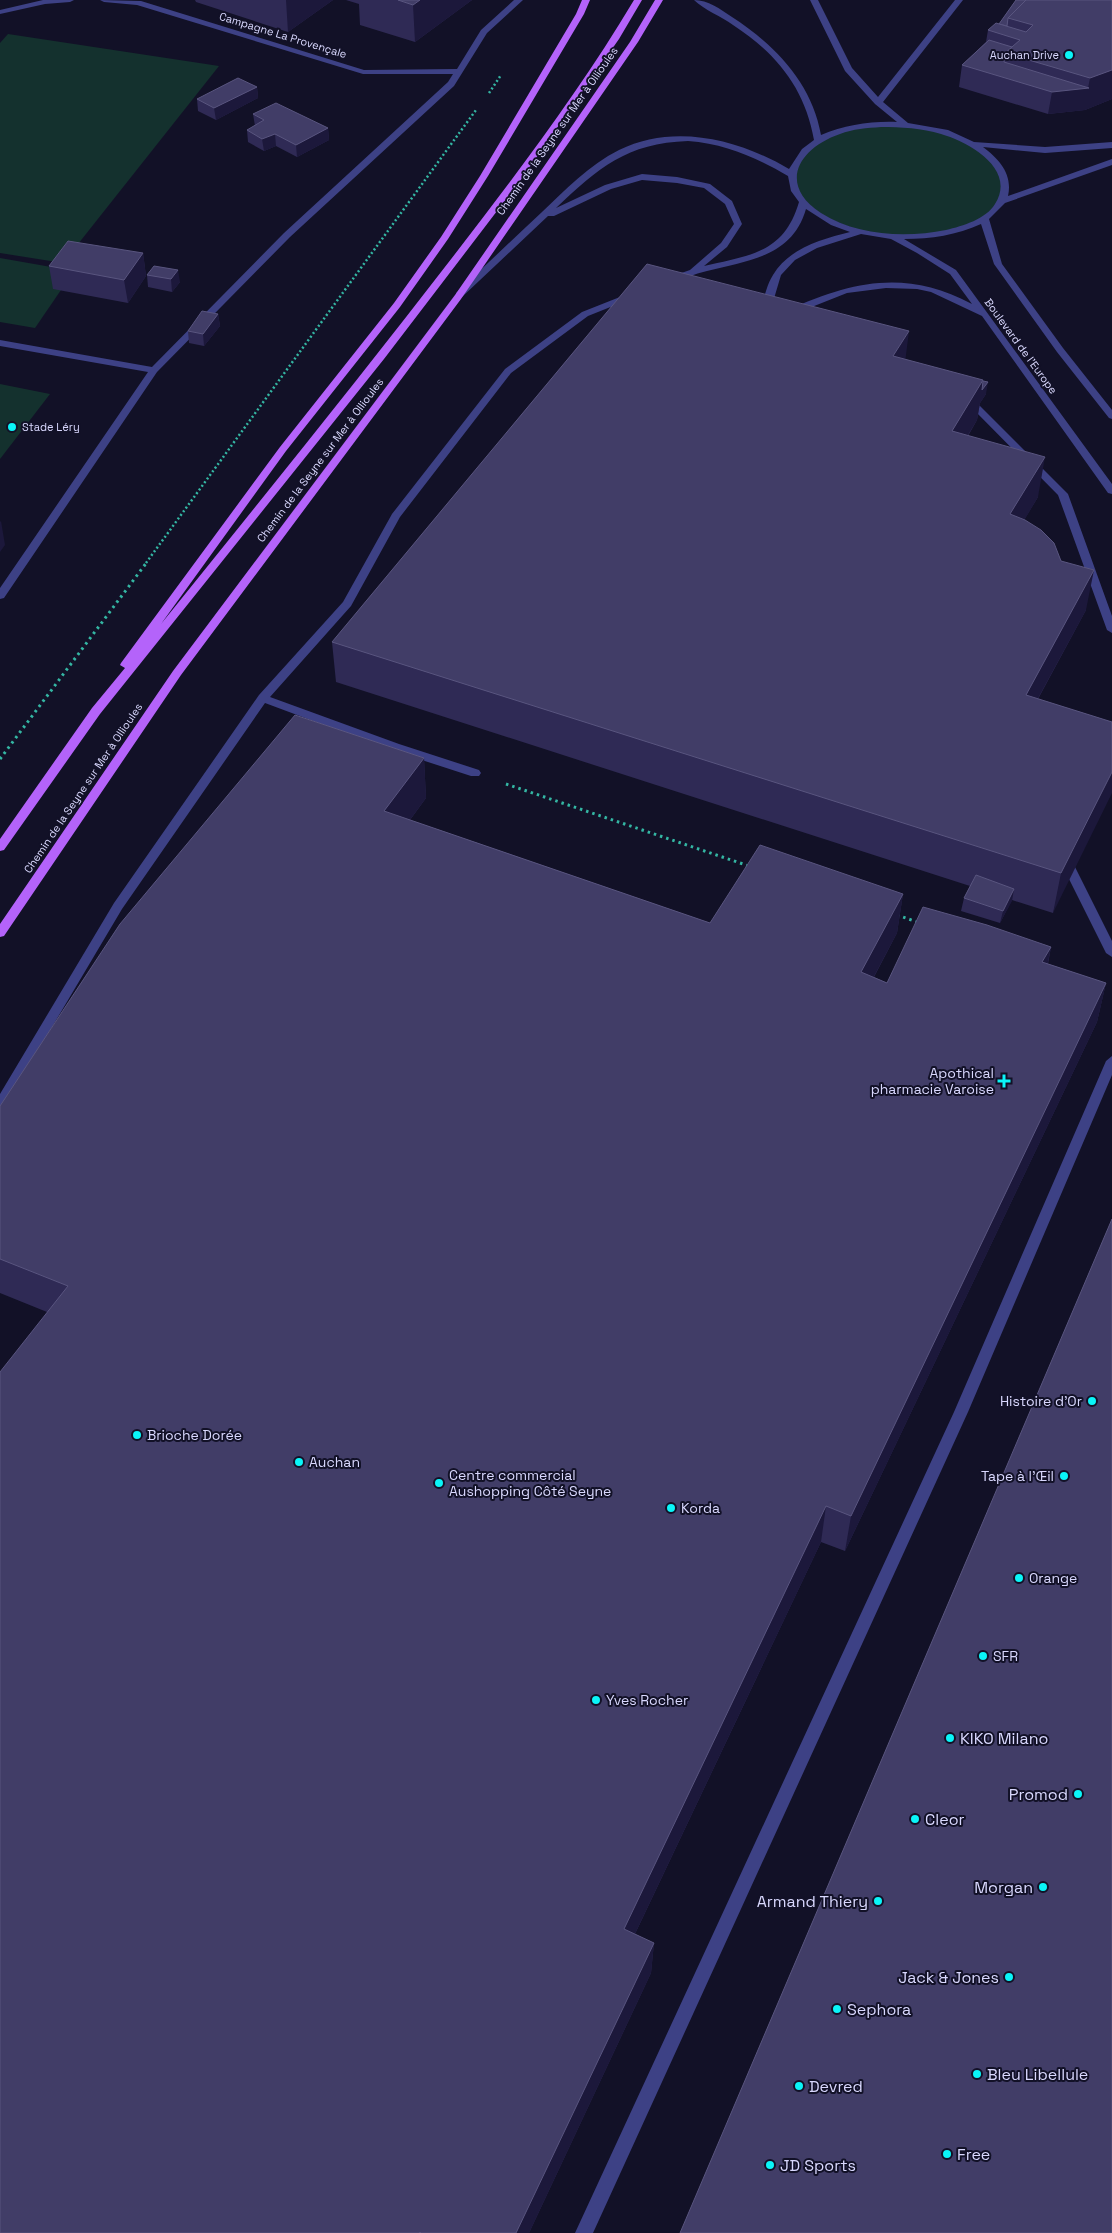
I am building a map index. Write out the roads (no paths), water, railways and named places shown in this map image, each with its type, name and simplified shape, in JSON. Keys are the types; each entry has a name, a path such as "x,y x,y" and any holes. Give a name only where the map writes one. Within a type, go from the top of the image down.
{"main road":[{"path":"96,711 141,640 283,449 397,305 445,237 484,176 575,23 586,0"},
{"name":"Chemin de la Seyne sur Mer à Ollioules","path":"0,847 96,711 381,357 517,180 615,39 638,0"},
{"name":"Chemin de la Seyne sur Mer à Ollioules","path":"0,933 176,672 458,297 634,42 659,0"}],"street":[{"path":"0,12 45,2 70,0"},
{"name":"Campagne La Provençale","path":"104,0 138,3 363,72 459,71"},
{"path":"0,596 154,370 287,235 451,84 484,32 519,0"},
{"path":"698,0 720,12 745,30 779,60 798,83 810,106 817,127 818,140"},
{"path":"814,0 848,69 878,102 905,125"},
{"path":"878,102 959,0"},
{"path":"905,125 946,133 973,144 991,156 1002,170 1006,186 1001,201 995,210 966,228 943,234 917,237 891,236 862,232 838,224 818,214 803,202 795,189 791,174 794,163 804,151 818,140 836,132 858,127 905,125"},
{"path":"458,297 595,170 621,152 643,144 672,139 704,140 730,145 754,154 791,174"},
{"path":"973,144 1045,150 1112,145"},
{"path":"1001,201 1112,162"},
{"path":"540,219 608,187 642,177 677,180 707,186 729,203 738,224 724,245 688,273"},
{"path":"657,286 688,273 750,259 770,248 786,236 796,224 803,202"},
{"path":"984,218 998,264 1060,350 1112,416"},
{"path":"761,316 777,274 792,260 813,246 835,238 862,232"},
{"name":"Boulevard de l'Europe","path":"891,236 920,251 953,272 1112,491"},
{"path":"688,273 701,280"},
{"path":"782,316 827,296 852,288 886,285 924,287 957,299 985,314"},
{"path":"0,1105 118,906 263,698 351,605 396,516 508,371 585,314 639,293"},
{"path":"585,314 603,318"},
{"path":"0,343 154,370"},
{"path":"977,408 1063,494 1112,630"},
{"path":"263,698 394,747 475,773"},
{"path":"1060,850 1112,953"},
{"path":"584,2233 961,1412 1112,1061"}],"place":[{"name":"Auchan Drive","path":"1069,55"},
{"name":"Stade Léry","path":"12,427"},
{"name":"Apothical pharmacie Varoise","path":"1004,1081"},
{"name":"Histoire d'Or","path":"1092,1401"},
{"name":"Brioche Dorée","path":"137,1435"},
{"name":"Auchan","path":"299,1462"},
{"name":"Tape à l'Œil","path":"1064,1476"},
{"name":"Centre commercial Aushopping Côté Seyne","path":"439,1483"},
{"name":"Korda","path":"671,1508"},
{"name":"Orange","path":"1019,1578"},
{"name":"SFR","path":"983,1656"},
{"name":"Yves Rocher","path":"596,1700"},
{"name":"KIKO Milano","path":"950,1738"},
{"name":"Promod","path":"1078,1794"},
{"name":"Cleor","path":"915,1819"},
{"name":"Morgan","path":"1043,1887"},
{"name":"Armand Thiery","path":"878,1901"},
{"name":"Jack & Jones","path":"1009,1977"},
{"name":"Sephora","path":"837,2009"},
{"name":"Bleu Libellule","path":"977,2074"},
{"name":"Devred","path":"799,2086"},
{"name":"Free","path":"947,2154"},
{"name":"JD Sports","path":"770,2165"}]}
